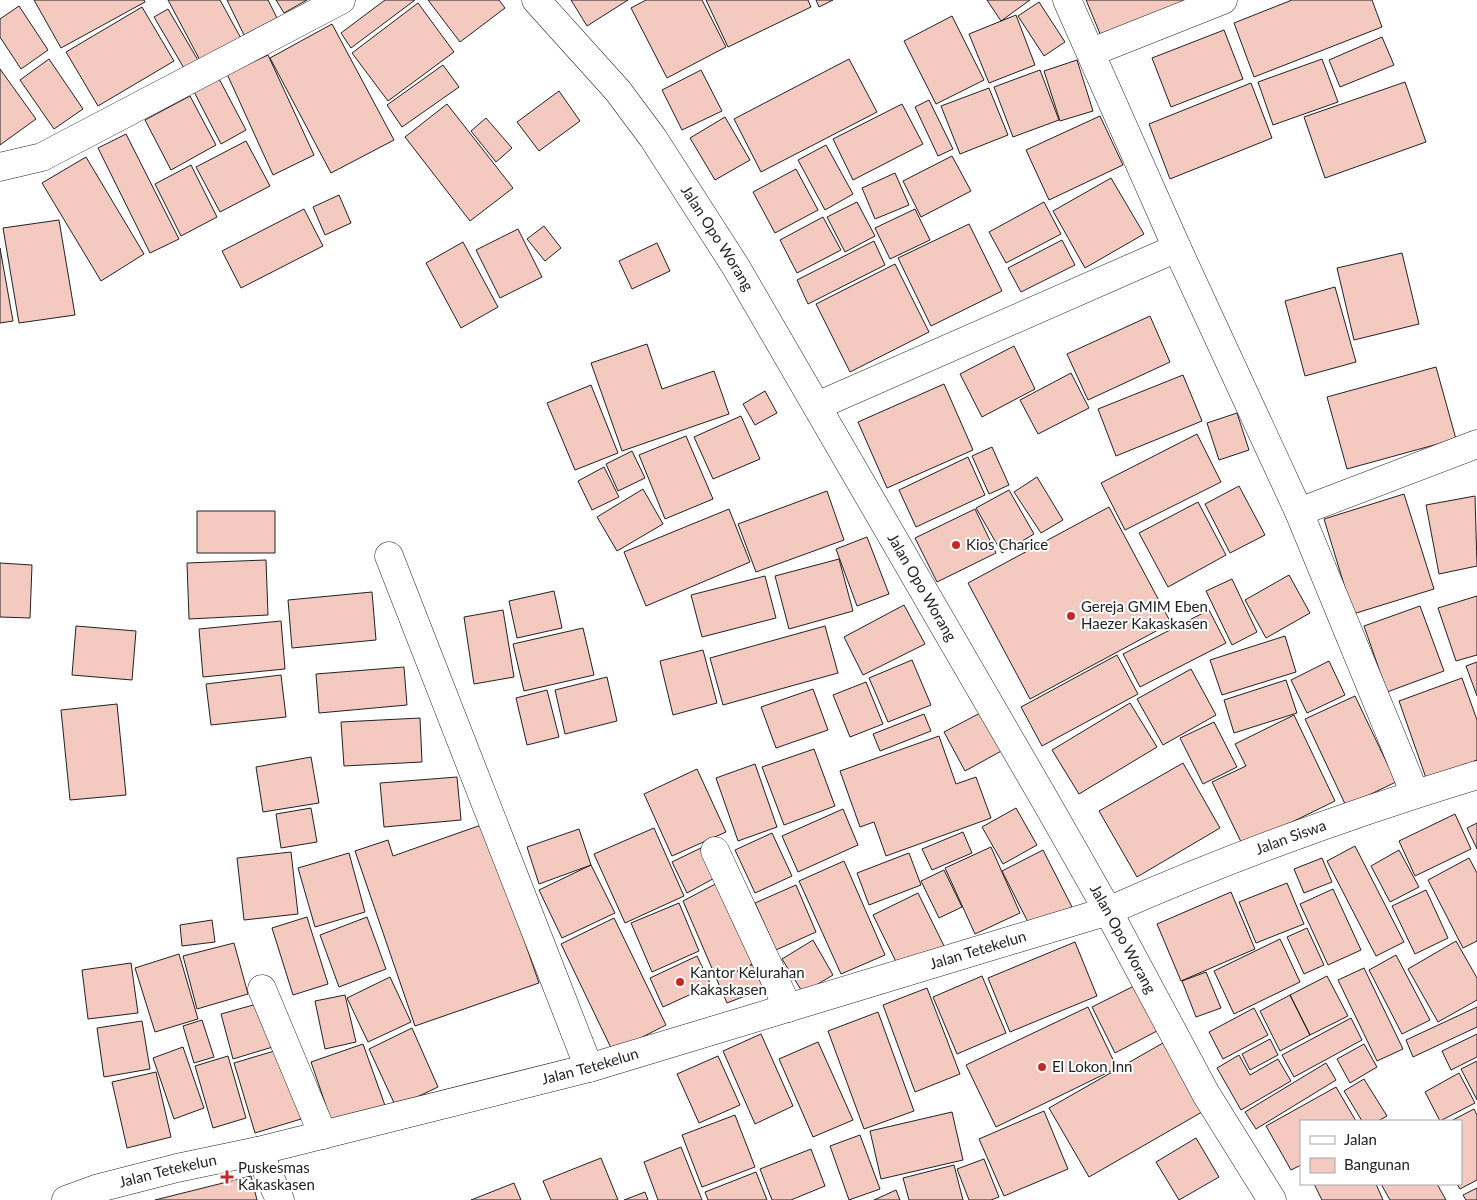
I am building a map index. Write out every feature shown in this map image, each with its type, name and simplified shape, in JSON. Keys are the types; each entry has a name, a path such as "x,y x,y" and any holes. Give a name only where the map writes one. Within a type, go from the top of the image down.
{"street":[{"path":"0,167 42,157 341,0"},
{"name":"Jalan Opo Worang","path":"536,0 618,91 653,138 736,267 1108,912 1206,1094 1272,1200"},
{"path":"1067,0 1092,52 1177,248 1298,512 1415,794"},
{"path":"1092,52 1223,0"},
{"path":"817,406 1177,248"},
{"path":"1298,512 1477,444"},
{"path":"389,556 589,1068"},
{"name":"Jalan Siswa","path":"1108,912 1244,855 1415,794 1477,775"},
{"path":"715,851 788,1008"},
{"name":"Jalan Tetekelun","path":"66,1200 99,1188 177,1168 258,1151 589,1068 1108,912"},
{"path":"262,989 323,1135"},
{"path":"258,1151 280,1200"}],"building":[{"path":"34,0 144,0 145,2 61,48"},
{"path":"168,0 220,0 243,42 202,64"},
{"path":"227,0 268,0 277,18 244,35"},
{"path":"276,0 307,0 284,13"},
{"path":"385,0 415,0 351,48 341,33"},
{"path":"428,0 499,0 505,8 460,42"},
{"path":"571,0 628,0 587,26"},
{"path":"646,0 702,0 726,47 667,78 631,8"},
{"path":"706,0 808,0 811,7 728,47"},
{"path":"816,0 833,0 819,7"},
{"path":"987,0 1030,0 1001,21"},
{"path":"1086,0 1189,0 1101,36"},
{"path":"1292,0 1372,0 1382,27 1254,77 1234,23"},
{"path":"1039,2 1065,42 1044,56 1018,16"},
{"path":"418,3 454,52 388,101 352,53"},
{"path":"19,6 48,50 21,69 0,37 0,19"},
{"path":"142,7 174,61 98,106 66,52"},
{"path":"168,9 202,67 188,75 154,17"},
{"path":"1016,15 1035,65 989,83 969,34"},
{"path":"952,16 984,80 936,104 904,41"},
{"path":"332,24 394,140 331,173 270,58"},
{"path":"1224,30 1243,79 1171,107 1152,58"},
{"path":"1382,37 1394,65 1340,87 1329,60"},
{"path":"268,55 314,155 273,175 227,74"},
{"path":"49,59 83,109 54,129 20,80"},
{"path":"849,59 877,112 761,172 734,119"},
{"path":"1322,59 1338,102 1273,125 1258,82"},
{"path":"1077,60 1093,111 1060,121 1044,71"},
{"path":"443,65 459,87 402,127 387,105"},
{"path":"0,69 36,119 0,145"},
{"path":"701,70 722,111 682,130 662,90"},
{"path":"1040,70 1059,120 1013,137 994,87"},
{"path":"216,73 246,130 221,144 191,86"},
{"path":"1405,82 1426,142 1325,178 1304,117"},
{"path":"1251,83 1272,138 1170,179 1149,124"},
{"path":"989,88 1008,135 960,154 941,106"},
{"path":"559,91 580,121 539,151 517,122"},
{"path":"190,96 216,145 171,170 145,120"},
{"path":"929,100 953,149 938,156 915,107"},
{"path":"447,104 513,188 470,221 405,137"},
{"path":"902,104 923,144 853,180 833,139"},
{"path":"1100,116 1123,165 1049,200 1026,150"},
{"path":"725,117 750,160 715,180 690,138"},
{"path":"486,118 512,148 496,162 471,131"},
{"path":"126,134 179,239 150,253 98,148"},
{"path":"246,141 270,186 220,212 196,167"},
{"path":"826,145 853,194 825,210 798,160"},
{"path":"952,156 971,191 921,217 903,181"},
{"path":"86,157 144,254 101,281 42,183"},
{"path":"191,165 217,217 181,236 155,184"},
{"path":"796,169 818,210 775,233 753,192"},
{"path":"895,173 909,205 875,219 862,188"},
{"path":"1111,178 1144,234 1085,268 1053,211"},
{"path":"339,195 351,223 325,235 313,207"},
{"path":"857,202 875,236 845,252 827,217"},
{"path":"1044,202 1061,234 1006,263 989,232"},
{"path":"304,209 323,246 241,288 222,251"},
{"path":"915,209 930,240 890,259 875,228"},
{"path":"823,217 841,250 797,273 780,240"},
{"path":"59,220 75,315 19,323 3,228"},
{"path":"969,224 1002,291 931,326 898,258"},
{"path":"544,226 561,248 545,261 527,239"},
{"path":"518,229 542,277 500,298 476,250"},
{"path":"1062,240 1075,265 1021,292 1008,268"},
{"path":"874,241 885,265 808,304 797,280"},
{"path":"463,242 498,307 461,328 426,263"},
{"path":"657,243 670,271 632,289 619,261"},
{"path":"0,248 13,321 0,323"},
{"path":"1402,253 1419,324 1354,340 1337,268"},
{"path":"895,264 929,332 850,372 816,304"},
{"path":"1335,287 1356,362 1305,376 1285,301"},
{"path":"1150,316 1170,362 1088,400 1067,354"},
{"path":"647,344 662,389 714,371 729,414 622,451 591,363"},
{"path":"1014,346 1035,389 982,417 960,374"},
{"path":"1436,367 1456,439 1347,469 1327,397"},
{"path":"1071,373 1089,408 1038,434 1020,400"},
{"path":"1183,375 1202,421 1116,456 1098,409"},
{"path":"944,384 973,450 887,488 858,422"},
{"path":"591,385 618,453 575,470 547,403"},
{"path":"765,391 777,413 755,425 743,404"},
{"path":"1237,413 1249,450 1219,460 1207,423"},
{"path":"741,416 760,459 713,479 694,437"},
{"path":"1197,434 1221,482 1125,530 1101,483"},
{"path":"686,436 713,499 665,519 639,455"},
{"path":"992,447 1009,485 989,494 972,456"},
{"path":"632,451 645,478 618,491 606,464"},
{"path":"968,457 985,495 916,527 899,490"},
{"path":"604,467 619,497 592,510 578,481"},
{"path":"1037,477 1063,520 1041,533 1014,492"},
{"path":"1239,486 1265,535 1230,553 1205,504"},
{"path":"643,489 663,524 617,551 597,517"},
{"path":"1009,490 1034,534 1002,553 976,508"},
{"path":"827,491 844,540 756,572 738,524"},
{"path":"1404,494 1434,589 1353,614 1324,519"},
{"path":"1475,496 1477,566 1439,574 1426,505"},
{"path":"1198,502 1226,555 1168,587 1139,533"},
{"path":"1109,507 1171,623 1030,699 968,583"},
{"path":"729,509 750,562 646,606 624,552"},
{"name":"Kios Charice","path":"975,509 996,553 937,582 915,538"},
{"path":"197,511 275,511 275,553 197,553"},
{"path":"867,537 889,594 857,606 836,549"},
{"path":"839,559 853,611 789,629 775,576"},
{"path":"266,560 268,615 189,619 187,563"},
{"path":"0,563 32,565 30,618 0,617"},
{"path":"1289,575 1310,613 1266,638 1245,600"},
{"path":"765,576 776,618 702,637 691,595"},
{"path":"1232,579 1257,632 1232,645 1206,591"},
{"path":"554,591 562,628 517,638 509,601"},
{"path":"372,592 376,640 292,648 288,600"},
{"path":"1477,596 1477,655 1456,661 1438,608"},
{"path":"904,605 925,644 863,675 844,637"},
{"path":"1420,606 1444,671 1387,692 1364,626"},
{"path":"503,610 514,677 474,684 464,617"},
{"path":"1209,610 1226,643 1140,687 1123,654"},
{"path":"281,621 285,669 203,677 199,629"},
{"path":"76,626 136,631 132,680 72,675"},
{"path":"825,626 838,673 723,705 710,658"},
{"path":"583,628 594,675 524,691 513,644"},
{"path":"1285,636 1296,672 1222,695 1210,660"},
{"path":"703,650 717,703 673,715 660,661"},
{"path":"1117,655 1138,694 1042,746 1021,707"},
{"path":"912,660 931,705 888,722 869,678"},
{"path":"1329,661 1345,695 1307,713 1291,680"},
{"path":"1477,662 1477,696 1466,666"},
{"path":"404,667 407,705 319,713 316,674"},
{"path":"1191,669 1216,715 1163,745 1137,699"},
{"path":"281,675 286,717 211,725 206,684"},
{"path":"607,677 617,721 565,734 555,690"},
{"path":"1462,678 1477,720 1477,760 1426,778 1399,701"},
{"path":"1286,680 1297,713 1234,733 1224,700"},
{"path":"866,682 883,724 850,737 833,695"},
{"path":"813,689 828,730 776,748 761,707"},
{"path":"547,690 559,737 527,745 516,698"},
{"path":"1355,696 1396,782 1346,806 1305,719"},
{"path":"1130,703 1157,747 1079,794 1052,750"},
{"path":"117,704 126,795 70,800 61,710"},
{"path":"984,711 1005,749 965,771 944,732"},
{"path":"924,714 931,731 880,751 873,734"},
{"path":"1294,715 1335,801 1243,846 1212,782 1246,766 1235,744"},
{"path":"420,718 422,762 344,766 341,722"},
{"path":"1214,722 1237,767 1203,784 1180,738"},
{"path":"939,736 956,784 976,777 991,818 886,856 874,822 860,827 840,771"},
{"path":"814,749 835,806 784,825 762,767"},
{"path":"311,757 319,803 263,812 256,767"},
{"path":"1183,763 1220,828 1137,877 1099,811"},
{"path":"755,764 777,827 738,841 716,778"},
{"path":"697,769 726,832 672,856 644,794"},
{"path":"457,777 461,820 384,827 380,783"},
{"path":"311,808 317,842 281,848 276,814"},
{"path":"1016,808 1037,845 1003,864 982,827"},
{"path":"843,809 858,845 798,872 782,836"},
{"path":"1455,814 1471,849 1415,876 1399,841"},
{"path":"1477,823 1477,849 1467,828"},
{"path":"484,824 539,983 415,1026 355,851 388,840 393,856"},
{"path":"654,828 684,896 625,923 594,854"},
{"path":"579,829 591,865 539,884 527,847"},
{"path":"963,832 972,853 932,870 922,849"},
{"path":"772,833 792,876 755,893 735,850"},
{"path":"705,846 720,875 687,893 672,862"},
{"path":"1355,846 1404,942 1376,956 1327,861"},
{"path":"991,847 1020,913 975,934 945,868"},
{"path":"1043,850 1072,907 1031,928 1002,871"},
{"path":"1399,850 1419,887 1390,902 1371,866"},
{"path":"291,852 298,914 244,920 237,858"},
{"path":"349,853 365,912 315,927 298,868"},
{"path":"909,853 921,885 869,905 857,873"},
{"path":"1322,858 1332,882 1304,893 1294,869"},
{"path":"1469,858 1477,873 1477,941 1463,948 1428,880"},
{"path":"844,861 885,955 841,974 799,881"},
{"path":"591,865 615,913 562,938 539,890"},
{"path":"944,870 962,907 939,918 921,881"},
{"path":"723,880 760,961 717,980 683,901"},
{"path":"1287,883 1304,924 1256,943 1239,902"},
{"path":"796,885 816,932 776,950 755,903"},
{"path":"1333,889 1361,950 1328,965 1300,904"},
{"path":"1426,890 1448,938 1415,954 1392,906"},
{"path":"1231,892 1255,949 1181,981 1157,924"},
{"path":"918,893 946,950 901,972 873,915"},
{"path":"679,903 699,951 652,972 631,923"},
{"path":"307,917 328,984 293,995 272,928"},
{"path":"367,917 386,969 339,987 320,935"},
{"path":"614,918 666,1025 613,1052 561,944"},
{"path":"212,920 215,942 182,946 180,925"},
{"path":"1307,928 1324,965 1304,974 1287,937"},
{"path":"1280,939 1300,982 1234,1014 1214,971"},
{"path":"813,940 833,975 803,993 782,959"},
{"path":"1456,941 1477,978 1477,1000 1438,1022 1408,969"},
{"path":"1075,942 1097,996 1010,1032 988,978"},
{"path":"234,943 248,994 197,1009 183,956"},
{"path":"179,954 198,1019 155,1032 135,968"},
{"path":"1396,955 1430,1020 1402,1034 1369,970"},
{"name":"Kantor Kelurahan Kakaskasen","path":"697,956 711,985 663,1007 650,978"},
{"path":"760,961 771,986 727,1003 717,980"},
{"path":"131,963 138,1013 88,1019 82,970"},
{"path":"1364,968 1403,1049 1377,1061 1338,980"},
{"path":"1206,972 1221,1008 1196,1017 1182,981"},
{"path":"982,976 1006,1033 957,1054 933,997"},
{"path":"1327,976 1348,1016 1310,1035 1290,995"},
{"path":"390,977 411,1022 368,1042 347,998"},
{"path":"1134,986 1157,1031 1115,1053 1092,1007"},
{"path":"927,988 960,1074 915,1092 883,1005"},
{"path":"345,995 356,1042 325,1049 315,1001"},
{"path":"1290,995 1310,1035 1280,1051 1260,1011"},
{"path":"264,1002 276,1046 233,1059 221,1014"},
{"name":"El Lokon Inn","path":"1088,1007 1117,1068 996,1127 966,1065"},
{"path":"1477,1007 1477,1027 1413,1057 1406,1040"},
{"path":"1254,1008 1268,1035 1223,1059 1209,1032"},
{"path":"878,1012 914,1111 864,1129 828,1031"},
{"path":"1351,1018 1362,1040 1294,1077 1282,1055"},
{"path":"202,1020 214,1057 194,1063 183,1026"},
{"path":"142,1021 150,1069 104,1077 97,1028"},
{"path":"412,1028 438,1087 396,1107 369,1049"},
{"path":"761,1034 793,1106 755,1124 723,1051"},
{"path":"1477,1034 1477,1057 1451,1070 1442,1051"},
{"path":"1270,1039 1278,1055 1250,1070 1242,1054"},
{"path":"818,1042 853,1120 813,1137 779,1059"},
{"path":"1163,1043 1202,1112 1089,1177 1049,1108"},
{"path":"363,1044 387,1111 334,1129 311,1062"},
{"path":"1364,1044 1377,1067 1350,1083 1337,1059"},
{"path":"183,1047 204,1108 174,1119 153,1058"},
{"path":"281,1049 301,1119 255,1133 234,1063"},
{"path":"1239,1055 1250,1075 1278,1059 1291,1081 1241,1110 1217,1068"},
{"path":"228,1056 246,1118 213,1128 195,1066"},
{"path":"718,1056 740,1105 699,1123 677,1074"},
{"path":"1477,1061 1477,1100 1461,1069"},
{"path":"1326,1063 1336,1080 1256,1129 1245,1112"},
{"path":"156,1072 171,1137 127,1148 112,1082"},
{"path":"1459,1073 1475,1103 1439,1120 1425,1092"},
{"path":"1364,1079 1387,1116 1380,1120 1361,1120 1344,1091"},
{"path":"1336,1087 1355,1120 1300,1120 1300,1166 1291,1170 1266,1126"},
{"path":"1474,1109 1477,1115 1477,1180 1460,1189 1458,1185 1462,1185 1462,1120 1453,1120"},
{"path":"1044,1111 1068,1169 1004,1196 979,1139"},
{"path":"952,1112 963,1160 881,1179 870,1131"},
{"path":"735,1115 755,1167 702,1187 682,1135"},
{"path":"860,1135 880,1189 849,1200 830,1146"},
{"path":"1196,1138 1219,1177 1179,1200 1156,1162"},
{"path":"681,1147 702,1200 658,1200 644,1162"},
{"path":"811,1149 825,1186 791,1200 772,1200 760,1169"},
{"path":"601,1158 618,1200 551,1200 543,1181"},
{"path":"984,1159 999,1197 991,1200 969,1200 957,1169"},
{"path":"954,1165 963,1200 909,1200 903,1178"},
{"path":"756,1172 767,1200 708,1200 705,1192"},
{"path":"251,1176 257,1200 155,1200"},
{"path":"514,1183 521,1200 471,1200"},
{"path":"1314,1185 1376,1185 1383,1200 1322,1200"},
{"path":"1382,1185 1438,1185 1446,1200 1390,1200"},
{"path":"1477,1188 1477,1200 1466,1200 1463,1195"},
{"path":"896,1190 900,1200 874,1200"},
{"path":"645,1192 648,1200 624,1200"}],"place":[{"name":"Kios Charice","path":"956,545"},
{"name":"Gereja GMIM Eben Haezer Kakaskasen","path":"1071,616"},
{"name":"Kantor Kelurahan Kakaskasen","path":"680,982"},
{"name":"El Lokon Inn","path":"1042,1067"},
{"name":"Puskesmas Kakaskasen","path":"227,1177"}]}
